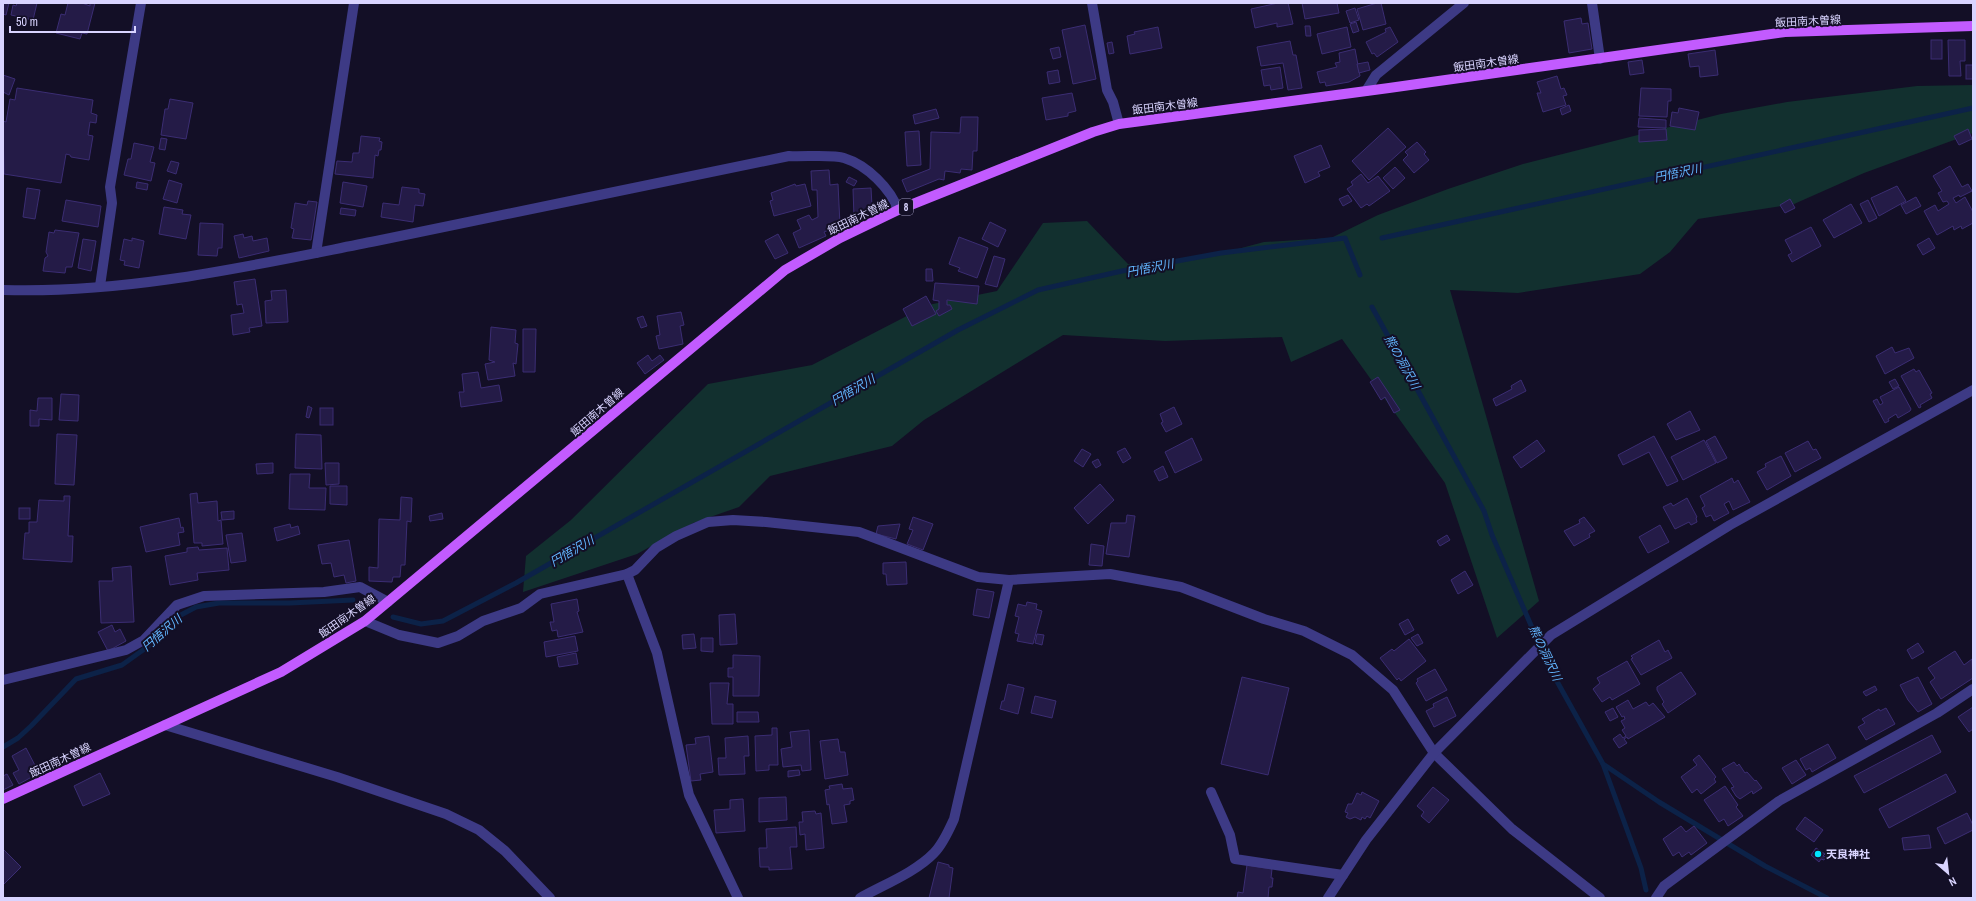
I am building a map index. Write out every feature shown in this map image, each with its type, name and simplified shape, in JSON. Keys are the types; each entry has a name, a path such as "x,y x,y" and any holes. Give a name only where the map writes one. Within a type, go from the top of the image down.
{"main road":[{"name":"飯田南木曽線","path":"3,799 281,672 364,621 785,270 840,238 898,210 1093,132 1119,124 1600,59 1786,32 1973,26"}],"street":[{"path":"100,286 112,203 110,187 141,3"},
{"path":"316,253 354,3"},
{"path":"1092,3 1107,90 1114,102 1119,124"},
{"path":"1366,91 1376,75 1464,3"},
{"path":"1592,3 1600,59"},
{"path":"3,290 47,292 176,279 316,253 789,156 844,158 859,166 879,181 895,200 898,210"},
{"path":"1328,898 1366,840 1434,753 1551,635 1730,525 1973,390"},
{"path":"364,621 399,635 438,643 458,636 483,621 521,608 540,594 627,574 635,570 656,548 676,536 708,522 733,520 860,532 978,577 1009,580 1110,574 1181,586 1264,619 1304,631 1352,655 1393,690 1434,753 1512,829 1600,898"},
{"path":"627,574 657,653 689,795 738,898"},
{"path":"860,898 919,865 935,853 948,832 954,818 1009,580"},
{"path":"3,680 126,650 144,640 177,605 204,596 324,592 360,587 388,602"},
{"path":"1656,898 1664,886 1779,801 1937,713 1973,689"},
{"path":"165,725 337,777 446,814 479,830 505,851 550,898"},
{"path":"1211,792 1230,835 1235,859 1343,876"}],"green space":[{"path":"1973,85 1973,133 1864,173 1794,204 1698,219 1670,252 1640,274 1518,293 1450,290 1539,601 1497,638 1445,483 1342,339 1291,362 1282,337 1165,341 1063,335 924,420 892,446 770,476 739,507 693,523 637,554 523,592 526,556 571,520 708,384 812,365 928,305 997,291 1043,223 1087,221 1128,264 1204,258 1264,242 1331,238 1378,215 1448,189 1523,164 1721,114 1787,102 1917,86"}],"building":[{"path":"3,3 9,3 6,15 3,14"},
{"path":"17,3 37,3 33,20 11,15 13,5 16,6"},
{"path":"68,3 82,3 90,6 90,3 95,3 87,34 82,33 80,39 56,33 61,14 65,15"},
{"path":"1278,3 1288,3 1293,24 1277,27 1277,23 1255,28 1251,9"},
{"path":"1302,3 1337,3 1339,13 1305,19"},
{"path":"1381,3 1386,24 1363,30 1357,9"},
{"path":"1355,8 1359,20 1350,23 1346,11"},
{"path":"1581,18 1582,24 1588,23 1592,49 1569,53 1564,21"},
{"path":"1356,22 1359,31 1353,33 1350,24"},
{"path":"1085,25 1096,79 1073,84 1062,30"},
{"path":"1305,26 1310,26 1311,36 1306,36"},
{"path":"1158,27 1162,48 1130,54 1127,36 1135,34 1134,32"},
{"path":"1347,27 1351,47 1322,54 1317,34"},
{"path":"1390,27 1398,42 1377,57 1374,53 1372,54 1366,42 1386,32 1385,29"},
{"path":"1931,40 1942,40 1942,59 1931,59"},
{"path":"1948,40 1965,40 1965,61 1960,61 1961,76 1949,76"},
{"path":"1290,41 1293,55 1296,55 1302,88 1288,90 1283,63 1261,66 1257,47"},
{"path":"1112,42 1114,53 1109,54 1107,43"},
{"path":"1059,47 1061,57 1053,59 1050,49"},
{"path":"1355,49 1360,76 1349,82 1326,86 1325,82 1320,83 1317,72 1337,67 1335,63 1340,62 1339,53"},
{"path":"1715,50 1718,75 1700,77 1699,66 1690,67 1688,54"},
{"path":"1642,60 1644,73 1630,75 1628,62"},
{"path":"1368,62 1370,70 1359,73 1357,64"},
{"path":"1966,65 1973,65 1973,79 1966,79"},
{"path":"1280,67 1283,88 1271,90 1270,85 1264,86 1261,70"},
{"path":"1058,70 1060,82 1049,84 1047,72"},
{"path":"3,75 15,79 9,95 3,92"},
{"path":"1557,76 1561,89 1564,88 1567,95 1563,96 1566,105 1543,112 1537,93 1541,93 1537,82"},
{"path":"17,88 93,100 91,113 97,115 96,123 90,122 88,135 93,136 89,160 71,157 70,155 66,154 61,183 4,174 3,121 6,122 10,99 15,100"},
{"path":"1641,88 1671,89 1671,101 1668,101 1667,117 1639,116"},
{"path":"1072,93 1076,111 1068,113 1068,116 1046,120 1042,98"},
{"path":"170,99 193,103 186,139 161,135 165,109 168,109"},
{"path":"1569,105 1571,111 1562,115 1560,109"},
{"path":"1679,108 1699,112 1695,130 1670,126 1672,112 1678,113"},
{"path":"936,109 939,118 915,124 913,115"},
{"path":"961,117 978,117 977,151 973,151 972,170 961,169 960,173 945,171 944,180 939,179 907,192 902,180 930,169 931,132 960,133"},
{"path":"1639,118 1666,120 1666,128 1638,127"},
{"path":"1388,128 1406,147 1369,180 1352,161"},
{"path":"1666,129 1667,140 1639,142 1639,130"},
{"path":"1968,129 1972,139 1959,145 1954,136"},
{"path":"919,131 921,165 907,166 905,132"},
{"path":"361,136 380,138 379,141 382,142 381,150 379,150 378,156 375,155 373,178 335,174 337,161 352,162 353,153 359,153"},
{"path":"161,138 167,139 165,150 159,149"},
{"path":"1417,142 1426,152 1424,154 1429,160 1414,173 1403,160 1408,155 1405,152"},
{"path":"134,143 154,147 150,162 155,163 151,181 124,175 128,159 131,159"},
{"path":"1321,145 1330,167 1318,172 1320,176 1305,183 1294,156"},
{"path":"171,161 179,163 176,174 167,171"},
{"path":"1950,166 1962,187 1968,184 1972,191 1960,197 1959,195 1953,198 1956,203 1965,197 1973,212 1973,223 1962,229 1961,226 1954,230 1953,226 1937,235 1924,211 1935,205 1938,211 1949,204 1947,201 1943,202 1938,193 1942,191 1933,176"},
{"path":"1395,167 1405,178 1393,189 1383,178"},
{"path":"829,170 830,185 838,184 840,225 824,232 826,236 799,248 793,233 801,229 797,220 809,215 812,220 818,217 817,190 812,190 811,171"},
{"path":"1361,174 1368,183 1378,176 1390,191 1369,206 1367,204 1361,208 1347,189 1353,185 1351,182"},
{"path":"849,177 857,181 854,186 846,182"},
{"path":"169,180 182,184 177,203 163,199"},
{"path":"137,182 148,184 147,190 136,188"},
{"path":"343,182 367,186 363,207 340,203"},
{"path":"795,184 796,186 805,184 811,206 774,216 770,201 773,200 771,193"},
{"path":"1897,186 1906,201 1879,216 1871,198"},
{"path":"402,187 419,189 419,193 425,194 423,206 415,205 413,222 381,217 383,203 399,205"},
{"path":"27,188 40,190 35,219 23,217"},
{"path":"871,188 872,206 867,206 868,216 854,217 853,189"},
{"path":"1348,195 1352,201 1343,206 1339,199"},
{"path":"1916,197 1921,206 1906,214 1901,205"},
{"path":"1790,199 1795,208 1785,213 1780,205"},
{"path":"66,200 101,206 98,227 62,221"},
{"path":"1868,200 1877,218 1869,222 1860,204"},
{"path":"308,201 317,202 311,240 292,238 294,229 291,228 295,203 307,205"},
{"path":"1851,204 1862,223 1834,238 1823,220"},
{"path":"164,207 183,210 182,214 191,215 186,239 159,234"},
{"path":"341,208 356,210 355,216 340,214"},
{"path":"990,222 1006,230 998,247 982,239"},
{"path":"200,223 223,224 222,248 218,248 217,256 198,255"},
{"path":"1811,227 1821,246 1792,262 1788,255 1792,253 1785,240"},
{"path":"55,230 79,233 72,267 66,267 65,273 43,271 45,258 48,256 46,252 49,232 54,233"},
{"path":"243,234 244,238 252,236 253,241 267,238 269,251 239,258 234,236"},
{"path":"778,234 788,253 775,259 765,241"},
{"path":"959,237 988,248 977,278 958,271 960,268 949,264"},
{"path":"132,238 144,241 139,268 124,265 125,261 120,260 124,239 132,241"},
{"path":"1929,238 1935,248 1923,255 1917,245"},
{"path":"83,239 96,241 91,271 78,268"},
{"path":"994,256 1005,259 997,287 985,284"},
{"path":"926,269 932,269 933,281 926,281"},
{"path":"255,279 262,326 249,328 250,332 233,335 231,315 244,313 242,304 237,305 234,282"},
{"path":"935,283 979,286 977,304 947,300 947,305 950,305 952,309 939,316 936,311 939,309 939,301 933,300"},
{"path":"286,290 288,322 266,323 265,301 272,300 271,291"},
{"path":"926,296 936,314 912,326 903,309"},
{"path":"681,312 684,325 680,326 683,344 659,349 656,336 660,335 657,316"},
{"path":"643,316 647,326 641,328 637,318"},
{"path":"491,327 516,330 515,343 518,344 516,364 513,363 515,376 488,380 485,364 495,362 489,360"},
{"path":"523,329 536,329 535,372 523,372"},
{"path":"1892,347 1895,353 1909,348 1914,358 1885,374 1876,356"},
{"path":"648,355 652,361 660,355 664,360 645,374 637,363"},
{"path":"1914,369 1916,372 1919,370 1932,393 1930,394 1932,398 1920,405 1921,407 1919,408 1901,376"},
{"path":"478,372 481,388 499,385 502,401 461,407 459,392 464,392 462,374"},
{"path":"1378,377 1400,410 1394,413 1385,397 1381,400 1370,382"},
{"path":"1895,379 1899,386 1893,389 1889,382"},
{"path":"1521,380 1526,391 1496,406 1493,399 1512,389 1511,386"},
{"path":"1899,387 1911,409 1898,418 1896,414 1885,423 1873,401 1877,399 1880,405 1883,403 1880,397"},
{"path":"61,394 79,395 78,421 59,420"},
{"path":"38,398 52,398 52,420 39,419 39,426 30,426 30,410 37,411"},
{"path":"308,406 312,408 309,418 306,417"},
{"path":"1174,407 1182,424 1166,432 1161,423 1163,422 1160,414"},
{"path":"320,408 333,408 333,425 320,425"},
{"path":"1690,411 1700,430 1676,440 1667,424"},
{"path":"57,434 77,435 74,485 55,484"},
{"path":"296,434 321,435 322,469 295,468"},
{"path":"1654,436 1678,481 1667,486 1649,452 1623,465 1618,455"},
{"path":"1715,436 1727,458 1717,463 1706,441"},
{"path":"1192,438 1202,460 1175,473 1165,452"},
{"path":"1537,440 1545,451 1521,468 1513,457"},
{"path":"1704,440 1716,463 1683,480 1671,457"},
{"path":"1808,441 1813,450 1816,449 1821,458 1795,472 1785,453"},
{"path":"1125,448 1131,458 1123,463 1117,452"},
{"path":"1082,449 1091,454 1083,467 1074,461"},
{"path":"1781,456 1791,476 1767,490 1757,472 1766,467 1765,464"},
{"path":"1098,459 1101,465 1096,468 1092,462"},
{"path":"273,463 273,473 257,474 256,464"},
{"path":"325,463 339,463 339,484 326,485"},
{"path":"1163,466 1168,477 1159,481 1154,471"},
{"path":"290,474 310,474 309,488 326,488 325,510 289,509"},
{"path":"1732,478 1734,483 1738,480 1750,502 1733,510 1729,501 1724,504 1729,513 1714,521 1711,515 1706,517 1702,508 1705,506 1700,496"},
{"path":"1100,484 1114,500 1088,524 1074,508"},
{"path":"330,486 347,486 347,505 330,504"},
{"path":"197,493 198,503 217,501 218,521 221,520 223,544 202,546 202,543 194,543 190,494"},
{"path":"64,496 70,496 68,536 73,536 72,562 23,559 25,533 29,533 29,522 37,522 39,500 64,501"},
{"path":"401,497 412,498 411,522 407,521 405,565 401,565 400,577 393,577 392,582 369,581 369,567 378,568 379,519 400,520"},
{"path":"1687,498 1697,517 1697,522 1691,525 1689,522 1675,529 1663,507 1671,503 1673,506"},
{"path":"19,508 30,508 30,519 19,519"},
{"path":"234,511 234,519 222,520 221,512"},
{"path":"442,513 443,519 430,521 429,516"},
{"path":"1127,515 1135,516 1129,557 1106,554 1111,523 1126,523"},
{"path":"913,517 933,524 923,550 907,544 913,530 909,529"},
{"path":"1584,517 1595,531 1589,534 1590,537 1574,546 1564,531 1580,523 1579,520"},
{"path":"179,518 181,528 183,527 184,532 178,533 180,545 146,552 140,527"},
{"path":"290,524 291,528 298,526 300,534 277,541 274,528"},
{"path":"900,524 896,539 876,534 878,526"},
{"path":"1660,525 1669,542 1648,553 1639,537"},
{"path":"242,533 246,561 231,563 226,535"},
{"path":"1447,535 1450,540 1440,546 1437,541"},
{"path":"349,540 356,581 346,583 344,575 334,577 331,563 322,564 318,545"},
{"path":"1091,544 1104,546 1102,566 1089,565"},
{"path":"198,547 199,550 227,548 229,570 197,573 198,580 170,585 165,556 187,552 187,548"},
{"path":"906,562 907,584 887,585 886,574 883,574 883,563"},
{"path":"131,566 134,622 101,623 99,581 113,581 112,568"},
{"path":"1465,571 1473,585 1458,594 1451,580"},
{"path":"977,589 994,592 989,618 973,615"},
{"path":"577,599 579,611 577,612 583,632 558,637 557,630 552,631 550,622 554,622 551,604"},
{"path":"1027,602 1037,604 1036,609 1042,611 1033,644 1017,641 1019,634 1015,633 1019,617 1015,616 1018,604 1026,606"},
{"path":"735,614 737,644 720,645 719,615"},
{"path":"1408,619 1414,630 1405,635 1399,624"},
{"path":"112,625 115,632 120,629 126,641 108,651 98,632"},
{"path":"694,634 696,648 683,649 682,635"},
{"path":"1037,634 1044,635 1042,645 1035,643"},
{"path":"1418,634 1423,643 1417,646 1411,638"},
{"path":"575,636 578,651 546,657 544,642"},
{"path":"701,638 713,638 713,652 701,651"},
{"path":"1409,639 1426,661 1401,681 1399,678 1397,680 1380,658 1392,649 1394,651"},
{"path":"1659,640 1665,652 1668,650 1672,658 1641,675 1631,659 1633,658 1631,656"},
{"path":"1918,643 1924,652 1912,659 1907,650"},
{"path":"1955,651 1964,665 1972,659 1973,678 1941,699 1930,682 1935,678 1928,668"},
{"path":"576,653 578,664 559,667 557,657"},
{"path":"733,655 760,656 759,696 733,696 733,677 728,677 728,668 733,668"},
{"path":"1627,661 1640,684 1612,700 1610,697 1602,702 1593,689 1600,683 1597,678"},
{"path":"1435,669 1447,690 1426,701 1416,683 1418,681 1417,679"},
{"path":"1681,672 1696,694 1668,713 1662,704 1664,702 1657,690 1657,687"},
{"path":"1242,677 1289,688 1268,775 1221,764"},
{"path":"1918,677 1932,704 1918,712 1908,700 1900,685"},
{"path":"710,683 729,683 727,704 733,704 733,724 712,724"},
{"path":"1008,684 1024,688 1018,714 1000,709 1002,701 1004,701"},
{"path":"1875,686 1877,690 1866,696 1863,692"},
{"path":"1035,696 1056,701 1052,718 1031,713"},
{"path":"1447,697 1456,716 1434,727 1426,711 1434,707 1433,704"},
{"path":"1628,700 1633,709 1646,702 1649,706 1653,703 1665,717 1628,739 1627,737 1624,739 1627,743 1619,748 1613,739 1620,734 1623,738 1626,736 1622,730 1625,728 1621,721 1625,719 1616,707"},
{"path":"1973,707 1973,729 1969,732 1958,717"},
{"path":"1613,708 1618,717 1610,721 1605,712"},
{"path":"1886,708 1895,724 1866,740 1858,727 1865,723 1862,719 1879,709 1880,711"},
{"path":"737,712 758,712 759,722 737,722"},
{"path":"772,728 777,728 778,765 769,765 769,770 756,771 755,736 772,735"},
{"path":"809,730 811,770 802,771 801,765 783,767 781,749 792,747 790,732"},
{"path":"1932,735 1941,752 1864,793 1854,776"},
{"path":"709,736 713,772 700,774 701,780 691,781 686,745 696,744 695,738"},
{"path":"748,736 749,756 744,756 745,774 719,775 718,758 726,758 725,738"},
{"path":"838,739 840,752 845,752 848,775 825,779 820,741"},
{"path":"1828,744 1836,758 1812,772 1810,768 1806,770 1800,759"},
{"path":"26,748 39,773 19,784 13,773 19,770 12,756"},
{"path":"1699,755 1716,777 1714,779 1716,782 1701,794 1697,789 1692,793 1681,777 1697,765 1693,760"},
{"path":"1796,760 1806,775 1792,784 1782,768"},
{"path":"1734,762 1737,766 1739,764 1745,773 1747,772 1762,788 1753,794 1752,791 1740,799 1736,796 1731,788 1734,787 1722,769"},
{"path":"799,770 800,775 788,777 788,771"},
{"path":"100,773 110,794 83,806 74,786"},
{"path":"7,774 13,785 3,790 3,776"},
{"path":"1946,774 1956,792 1889,828 1879,809"},
{"path":"842,784 843,789 852,788 854,800 850,801 850,804 844,805 847,822 832,824 825,790 830,789 829,786"},
{"path":"1725,786 1738,805 1736,807 1743,816 1728,826 1724,819 1719,822 1704,800"},
{"path":"1433,787 1449,800 1429,823 1421,816 1424,812 1417,806"},
{"path":"1362,792 1379,801 1370,818 1367,816 1365,819 1362,817 1361,820 1355,817 1350,819 1346,817 1348,813 1345,812 1348,804 1352,804 1357,793 1361,795"},
{"path":"786,797 787,820 759,822 759,798"},
{"path":"743,799 745,831 716,833 714,810 730,809 730,800"},
{"path":"815,811 816,814 821,813 824,848 806,850 805,834 800,835 799,822 803,822 802,812"},
{"path":"1967,813 1973,825 1973,830 1945,844 1937,828"},
{"path":"1805,817 1823,830 1814,842 1796,829"},
{"path":"1681,826 1686,832 1694,826 1707,843 1691,855 1689,852 1682,857 1679,852 1673,856 1663,839"},
{"path":"796,827 797,847 790,847 792,869 769,870 769,867 760,867 759,848 767,848 766,829"},
{"path":"1929,835 1931,848 1904,850 1902,838"},
{"name":"天良神社","path":"1816,848 1825,854 1823,856 1826,857 1824,860 1821,859 1819,862 1811,855"},
{"path":"3,849 21,867 3,885"},
{"path":"938,862 949,865 949,867 953,868 949,898 929,898"},
{"path":"1247,865 1272,869 1272,887 1269,887 1268,898 1237,898 1238,892 1243,893"}],"waterway":[{"name":"円悟沢川","path":"1382,238 1973,108"},
{"name":"円悟沢川","path":"393,617 421,624 443,621 516,583 958,330 1038,290 1122,271 1221,253 1345,238 1360,275"},
{"name":"熊の洞沢川","path":"1372,307 1484,511 1492,535 1549,667 1603,764 1659,802 1765,866 1827,898"},
{"name":"円悟沢川","path":"3,747 18,738 31,726 76,679 122,665 150,645 177,617 196,607 219,603 290,603 353,600"},
{"path":"1603,764 1641,868 1646,890"}],"place":[{"name":"天良神社","path":"1818,854"}]}
